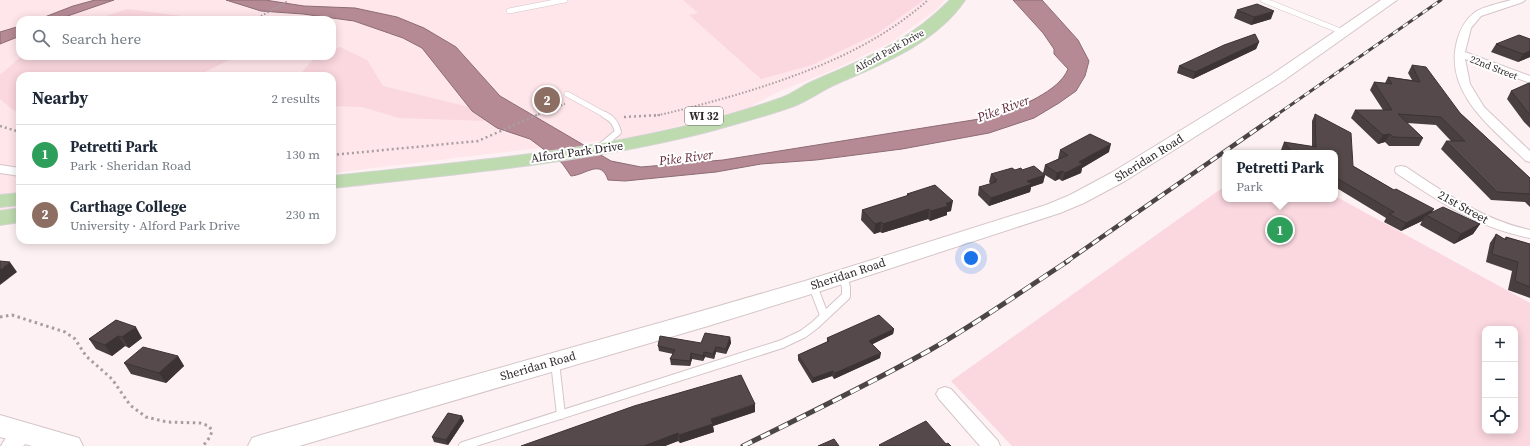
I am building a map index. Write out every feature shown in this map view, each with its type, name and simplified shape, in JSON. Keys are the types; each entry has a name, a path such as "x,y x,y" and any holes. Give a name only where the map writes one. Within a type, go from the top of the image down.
{"main road":[{"name":"Alford Park Drive","path":"336,167 607,137 664,138 747,115 790,101 813,87 868,64 919,36 948,11 958,0"},
{"name":"Alford Park Drive","path":"336,181 506,148"},
{"path":"0,201 16,199"},
{"path":"0,218 16,216"}],"street":[{"name":"Sheridan Road","path":"261,446 813,286 1046,211 1078,199 1118,177 1270,82 1390,0"},
{"path":"1520,0 1478,14 1466,27 1459,53 1464,84 1479,109 1530,158"},
{"name":"22nd Street","path":"1459,53 1530,80"},
{"path":"0,169 16,171"},
{"name":"21st Street","path":"1401,170 1448,200 1481,218 1504,228 1530,234"},
{"path":"945,394 991,446"},
{"path":"0,426 17,440 67,446"}],"lane":[{"path":"509,11 565,0"},
{"path":"1263,0 1343,32"},
{"path":"567,94 607,137"},
{"path":"463,446 782,344 803,334 815,325 846,296 846,287 843,276"},
{"path":"813,286 824,315"},
{"path":"555,362 561,415"}],"path":[{"path":"607,137 633,116 655,116 726,97 800,74 875,39 901,23 928,0"},
{"path":"261,16 288,1"},
{"path":"336,155 478,141 506,148 554,107 565,104 569,105"},
{"path":"0,126 16,131"},
{"path":"0,317 12,316 38,322 65,332 75,340 86,356 112,379 130,405 146,417 167,422 200,424 208,426 212,431 210,437 203,446"}],"shaded area":[{"path":"0,0 945,0 936,10 890,43 833,70 778,92 746,109 638,136 336,173 336,72 16,72 16,208 0,210"},
{"path":"95,0 114,0 68,16 47,16 73,6"},
{"path":"226,0 265,0 304,6 355,8 397,17 424,28 456,47 500,96 611,161 641,167 723,160 998,116 1027,103 1056,85 1068,69 1054,54 1054,49 1043,33 1013,0 1042,0 1078,40 1089,61 1085,76 1076,91 1034,118 989,133 902,149 816,160 761,164 716,172 625,181 608,180 605,173 597,169 592,169 571,176 562,163 530,139 497,128 472,111 422,48 403,38 354,21 336,19 336,16 318,16 261,11"},
{"path":"683,0 924,0 878,33 812,65 761,79 689,15 698,13"},
{"path":"127,9 182,16 106,16"},
{"path":"16,27 16,38 0,44 0,32"},
{"path":"340,47 367,60 383,86 469,107 487,121 399,118 362,107 336,106 336,72 302,72 313,60 336,60 336,48"},
{"path":"17,60 229,60 205,72 16,72 16,111 0,99 0,75"},
{"path":"1222,188 1222,202 1338,202 1338,198 1530,303 1530,446 1012,446 951,381"}],"building":[{"path":"1257,4 1274,11 1254,17 1237,10"},
{"path":"1255,34 1259,42 1195,72 1179,66 1224,45"},
{"path":"1519,35 1530,39 1530,51 1523,54 1496,44"},
{"path":"1412,65 1426,67 1460,113 1530,178 1530,194 1497,192 1446,141 1465,141 1441,117 1398,114 1423,138 1393,137 1390,134 1383,135 1355,110 1392,110 1374,82 1392,84 1388,77 1420,82"},
{"path":"1530,83 1530,115 1511,91"},
{"path":"1315,114 1351,133 1353,166 1394,190 1396,189 1434,209 1406,223 1389,214 1394,212 1338,179 1338,150 1291,150 1284,142 1316,147"},
{"path":"1090,134 1111,144 1079,162 1083,164 1065,173 1062,171 1057,173 1045,165 1068,155 1060,150"},
{"path":"1034,166 1045,175 1027,181 1032,184 991,198 979,187 996,182 994,181 997,180 991,174 1012,168 1015,170 1021,168 1022,170"},
{"path":"935,185 953,201 946,203 948,206 931,211 929,209 883,224 881,222 875,224 862,210 909,195 907,194"},
{"path":"1443,207 1480,224 1461,234 1426,215"},
{"path":"1496,234 1506,240 1506,237 1530,244 1530,287 1515,281 1518,262 1492,254"},
{"path":"0,261 10,262 0,270"},
{"path":"879,315 894,329 869,341 881,353 835,373 833,371 813,378 798,355 829,341 827,338"},
{"path":"116,320 136,327 122,337 118,336 105,345 89,339"},
{"path":"705,333 730,337 726,349 716,347 713,354 704,352 703,356 691,353 690,361 670,359 675,350 658,346 660,336 701,343"},
{"path":"143,347 178,356 159,373 124,363"},
{"path":"741,375 755,404 711,419 713,424 679,435 678,433 644,446 521,446 634,406"},
{"path":"448,413 462,416 446,440 432,437"},
{"path":"926,421 946,444 948,443 951,446 879,445"},
{"path":"834,439 839,446 818,446"}],"railway":[{"path":"1275,116 1441,0"},
{"path":"1227,150 1277,115"},
{"path":"1066,262 1222,153"},
{"path":"743,446 861,387 948,340 1068,261"}],"place":[{"name":"Carthage College","path":"547,100"},
{"name":"Petretti Park","path":"1280,230"}],"water label":[{"name":"Pike River","path":"1003,108"},
{"name":"Pike River","path":"686,157"}]}
